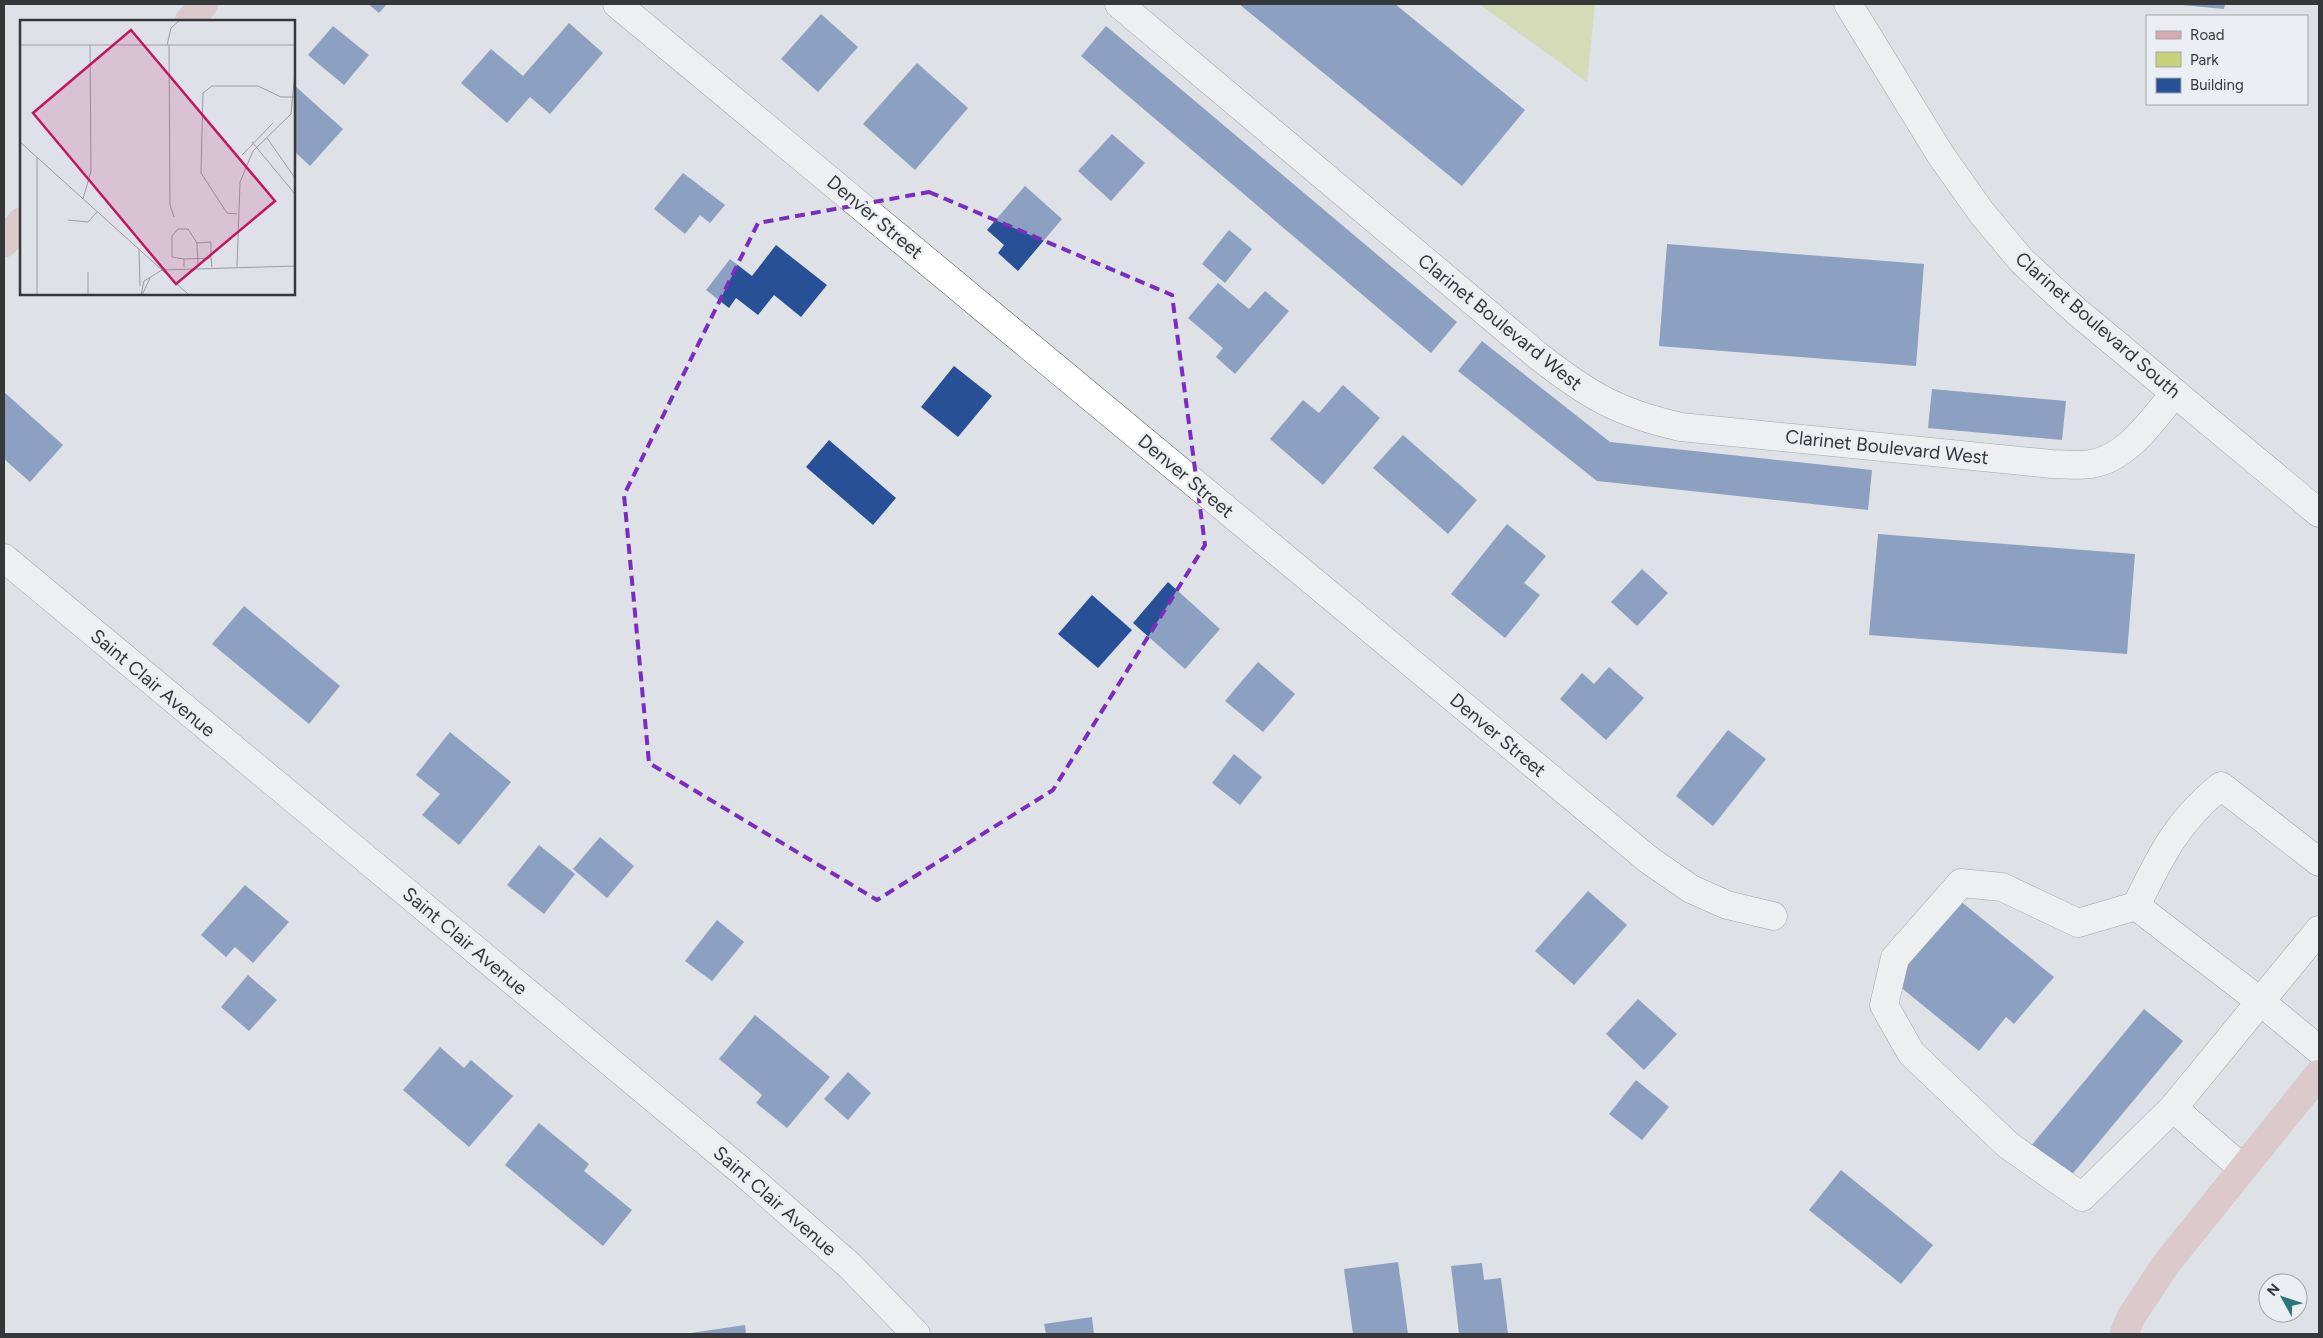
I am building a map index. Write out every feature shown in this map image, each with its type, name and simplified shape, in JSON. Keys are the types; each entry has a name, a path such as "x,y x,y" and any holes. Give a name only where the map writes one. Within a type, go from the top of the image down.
{"main road":[{"path":"190,20 204,4"},
{"path":"4,243 20,223"},
{"path":"2124,1334 2131,1317 2166,1264 2319,1074"}],"street":[{"name":"Denver Street","path":"617,4 1649,860 1691,889 1727,905 1773,916"},
{"name":"Clarinet Boulevard West","path":"1119,4 1566,378 1606,403 1645,419 1681,427 1710,430 2052,464 2090,464 2114,456 2140,434 2175,393"},
{"name":"Clarinet Boulevard South","path":"1848,4 1940,154 1981,212 2022,261 2075,310 2319,514"},
{"name":"Saint Clair Avenue","path":"4,558 744,1173 849,1265 916,1334"},
{"path":"2319,862 2221,786 2198,805 2162,853 2136,906 2078,923 2002,886 1961,883 1894,958 1884,1005 1911,1053 2008,1145 2082,1197 2173,1108 2319,930"},
{"path":"2136,906 2261,1002 2319,1050"},
{"path":"2173,1108 2242,1168"}],"highlighted area":[{"path":"929,192 1172,295 1205,545 1053,790 877,900 649,763 624,495 758,223"}],"green space":[{"path":"1479,4 1595,4 1587,82"}],"building":[{"path":"368,4 387,4 379,13"},
{"path":"1239,4 1395,4 1525,110 1462,186"},
{"path":"2172,4 2225,4 2224,9"},
{"path":"821,14 858,47 818,92 781,59"},
{"path":"569,23 603,53 550,114 530,97 507,123 461,83 491,49 523,76"},
{"path":"333,26 369,55 344,85 308,55"},
{"path":"1106,26 1457,322 1431,353 1081,56"},
{"path":"917,63 968,108 915,170 863,124"},
{"path":"295,86 343,129 310,166 295,152"},
{"path":"1112,134 1145,163 1111,201 1078,171"},
{"path":"683,173 725,205 710,223 700,215 685,234 654,209"},
{"path":"1025,186 1062,219 1018,271 998,253 1004,245 987,230"},
{"path":"1229,230 1252,249 1225,283 1202,264"},
{"path":"1667,244 1924,264 1916,366 1659,346"},
{"path":"776,245 827,285 801,317 774,295 758,315 736,298 729,308 706,290 730,259 752,276"},
{"path":"1218,283 1249,309 1265,291 1289,311 1235,374 1216,357 1223,348 1188,318"},
{"path":"1482,341 1610,442 1872,470 1868,510 1597,481 1458,371"},
{"path":"954,366 992,396 958,437 921,407"},
{"path":"1343,385 1380,418 1323,485 1270,439 1303,400 1319,413"},
{"path":"1932,389 2066,401 2062,440 1928,428"},
{"path":"4,392 63,445 30,482 4,459"},
{"path":"1403,435 1477,500 1448,534 1373,468"},
{"path":"829,440 896,498 873,525 806,467"},
{"path":"1507,524 1546,556 1524,583 1540,595 1505,638 1451,594"},
{"path":"1878,534 2135,554 2127,654 1869,635"},
{"path":"1642,569 1668,593 1637,626 1611,602"},
{"path":"1168,582 1220,629 1185,669 1133,623"},
{"path":"1092,595 1132,630 1098,668 1058,634"},
{"path":"244,606 340,686 309,724 212,644"},
{"path":"1258,662 1295,694 1263,732 1225,701"},
{"path":"1609,667 1644,698 1606,740 1560,699 1582,673 1594,684"},
{"path":"1728,730 1766,759 1713,826 1676,796"},
{"path":"450,732 511,782 459,845 422,815 440,794 416,775"},
{"path":"1234,754 1262,777 1240,805 1212,783"},
{"path":"600,837 634,866 607,898 573,869"},
{"path":"539,845 575,874 544,914 507,885"},
{"path":"245,885 289,922 253,963 235,947 226,957 201,935"},
{"path":"1588,891 1627,925 1574,985 1535,951"},
{"path":"1959,900 2054,977 2014,1024 2006,1017 1979,1051 1893,981"},
{"path":"717,920 744,942 712,981 685,961"},
{"path":"248,975 277,1000 249,1031 221,1007"},
{"path":"1638,999 1677,1034 1644,1070 1606,1034"},
{"path":"2144,1009 2183,1041 2069,1178 2031,1146"},
{"path":"755,1015 830,1077 787,1128 756,1103 762,1095 719,1059"},
{"path":"440,1047 464,1068 471,1060 513,1096 469,1147 403,1090"},
{"path":"848,1072 871,1093 848,1120 824,1099"},
{"path":"1636,1080 1669,1107 1642,1140 1609,1114"},
{"path":"539,1123 589,1164 584,1171 632,1210 603,1246 505,1165"},
{"path":"1841,1170 1933,1245 1901,1284 1809,1210"},
{"path":"1398,1262 1408,1334 1353,1334 1344,1269"},
{"path":"1482,1263 1484,1280 1501,1278 1508,1334 1459,1334 1451,1266"},
{"path":"1092,1317 1094,1334 1046,1334 1044,1324"},
{"path":"745,1325 746,1334 691,1333"}]}
